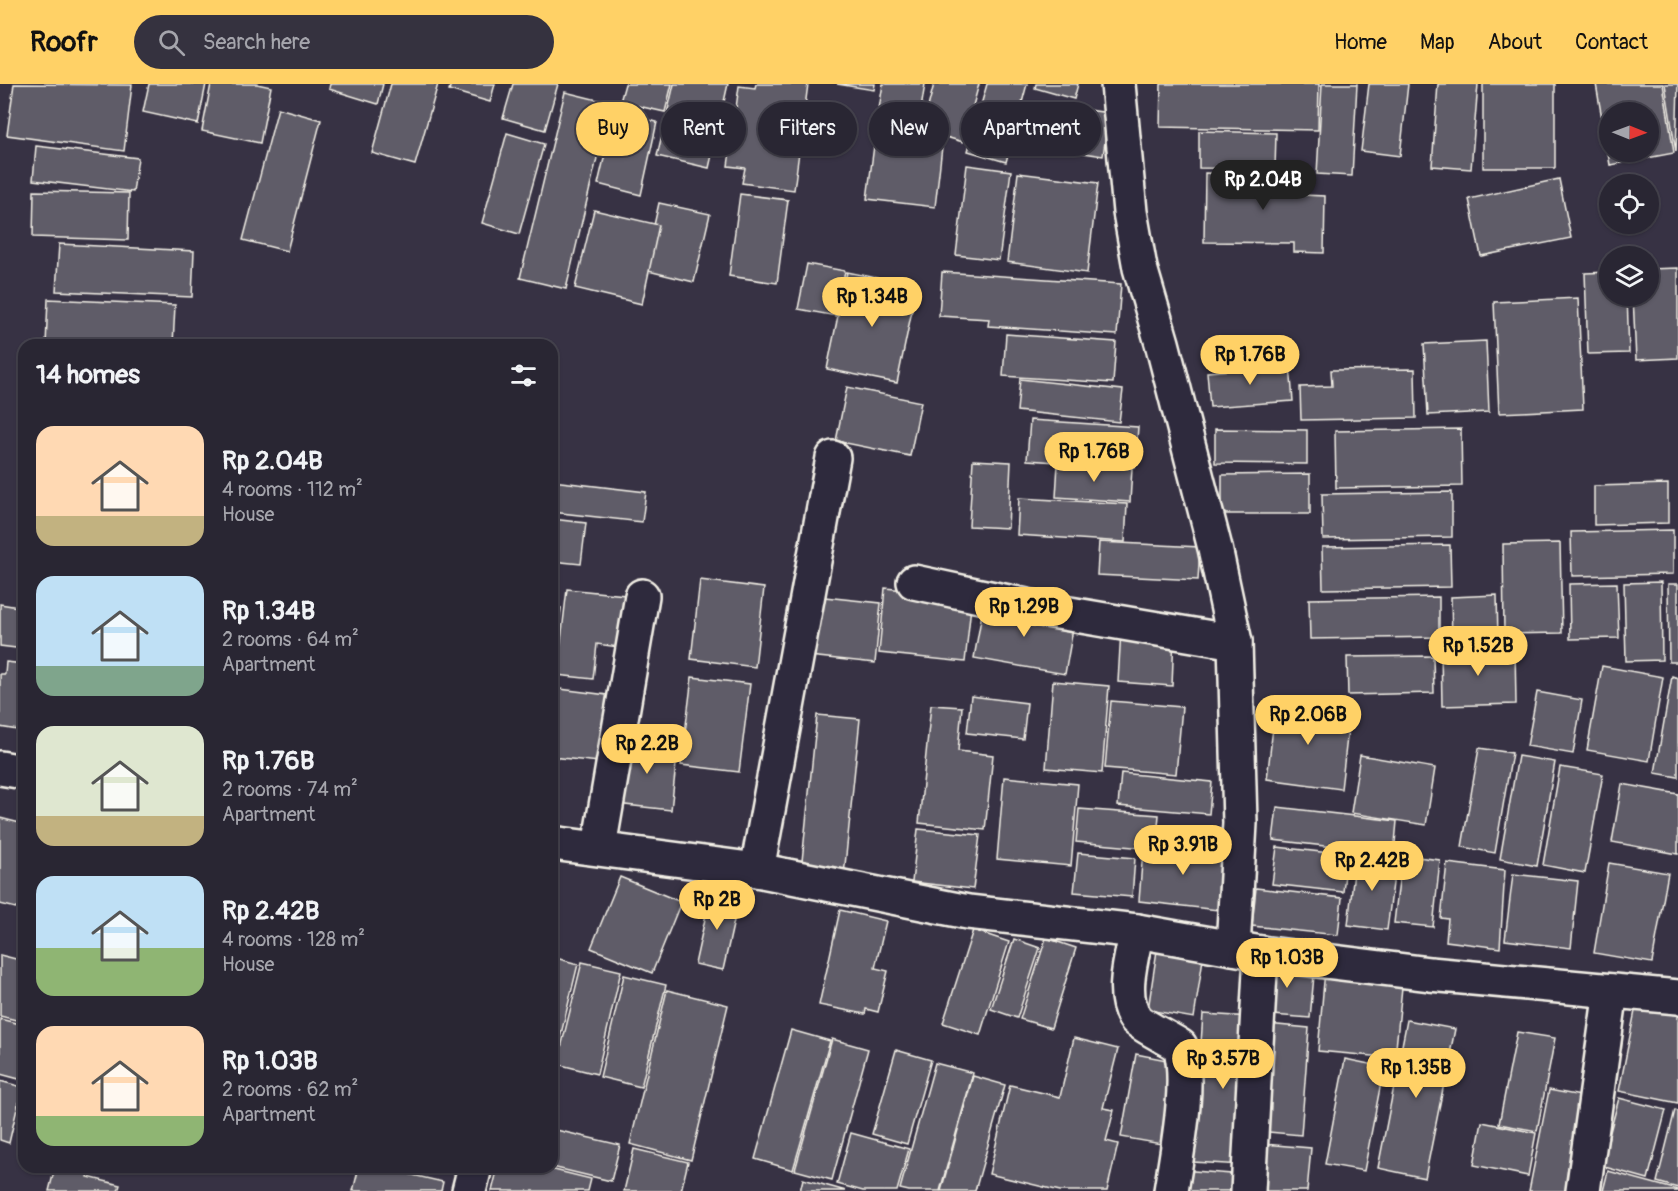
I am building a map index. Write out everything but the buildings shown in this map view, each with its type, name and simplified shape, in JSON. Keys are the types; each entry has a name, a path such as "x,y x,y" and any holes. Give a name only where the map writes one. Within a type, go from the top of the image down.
{"street":[{"path":"1118,84 1130,212 1140,268 1212,536 1235,642 1240,823 1247,950 1248,1191"},
{"path":"757,870 833,458"},
{"path":"914,582 1046,610 1235,642"},
{"path":"599,847 642,596"},
{"path":"0,768 18,771"},
{"path":"558,850 599,847 757,870 968,912 1137,931 1247,950 1430,974 1678,997"},
{"path":"1137,931 1129,976 1129,1002 1136,1020 1180,1046 1185,1062 1171,1191"},
{"path":"1583,1191 1611,991"},
{"path":"469,1191 474,1173"}]}
